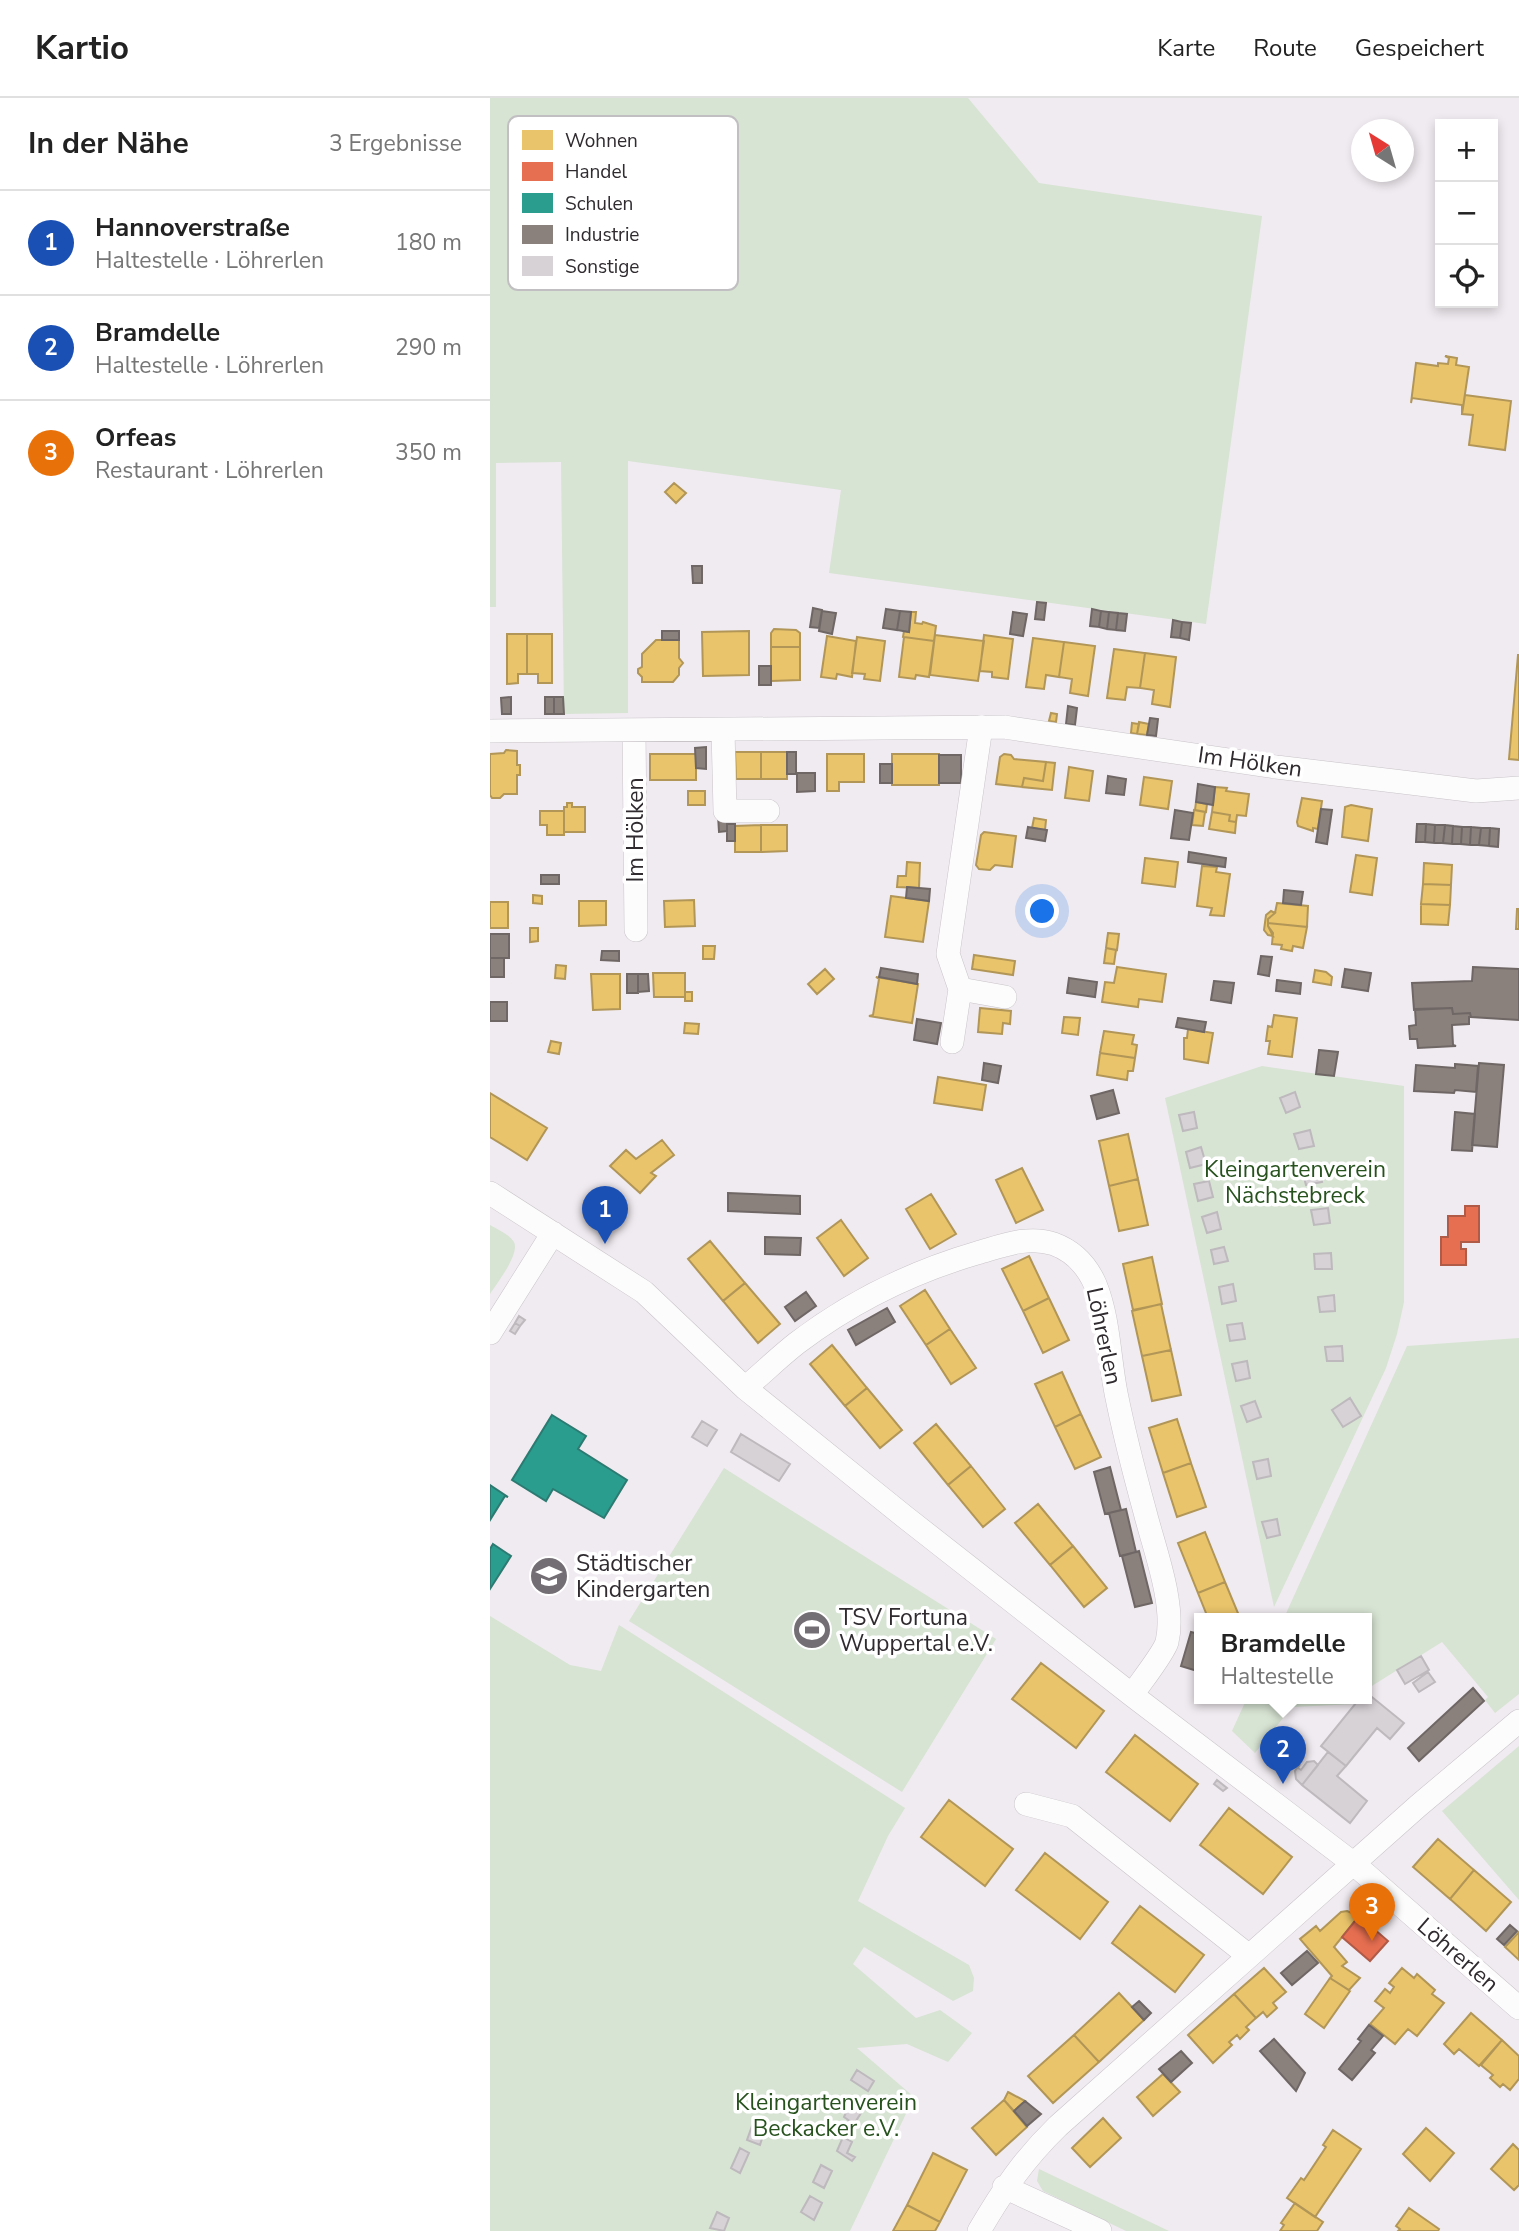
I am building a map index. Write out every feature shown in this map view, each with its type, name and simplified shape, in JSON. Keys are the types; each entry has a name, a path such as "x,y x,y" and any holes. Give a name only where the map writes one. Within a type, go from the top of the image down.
{"street":[{"path":"951,1042 960,989 948,954 981,727"},
{"name":"Im Hölken","path":"490,731 1004,727 1276,767 1449,788 1476,791 1519,788"},
{"name":"Im Hölken","path":"634,730 636,930"},
{"path":"723,730 725,811 768,811"},
{"path":"960,989 1005,997"},
{"name":"Löhrerlen","path":"490,1193 644,1292 746,1388 1132,1695 1354,1864 1519,2008"},
{"path":"490,1333 553,1233"},
{"name":"Löhrerlen","path":"746,1388 797,1343 845,1310 936,1265 1015,1242 1053,1244 1069,1252 1086,1266 1095,1284 1118,1403 1168,1609 1167,1643 1132,1695"},
{"path":"979,2231 1004,2188 1029,2154 1058,2126 1519,1721"},
{"path":"1026,1804 1072,1816 1249,1956"},
{"path":"1004,2188 1100,2231"}],"green space":[{"path":"490,98 968,98 1039,183 1262,216 1206,624 829,573 841,490 628,461 628,713 564,714 561,462 496,463 496,607 490,607"},
{"name":"Kleingartenverein Nächstebreck","path":"1262,1066 1404,1086 1404,1302 1397,1334 1386,1368 1274,1607 1165,1098"},
{"path":"490,1225 510,1237 515,1247 507,1268 490,1294"},
{"path":"1519,1338 1519,1694 1495,1713 1485,1700 1488,1697 1442,1642 1372,1686 1372,1613 1286,1613 1407,1346"},
{"name":"TSV Fortuna Wuppertal e.V.","path":"724,1468 996,1639 902,1792 629,1621"},
{"name":"Kleingartenverein Beckacker e.V.","path":"490,1616 570,1665 601,1671 619,1625 905,1808 888,1836 858,1901 969,1965 974,1978 973,1991 953,2001 864,1947 853,1964 916,2018 940,2010 972,2033 948,2062 907,2044 857,2048 914,2097 850,2231 490,2231"},
{"path":"1244,1704 1355,1704 1292,1707 1255,1753 1232,1731"},
{"path":"1519,1746 1519,1900 1442,1811"},
{"path":"1039,2169 1169,2231 1126,2231 1043,2191 1037,2181"}],"building: Wohnen":[{"path":"1445,356 1457,358 1456,365 1469,367 1462,414 1462,405 1412,398 1411,403 1416,363 1438,366 1438,363 1448,364 1449,358"},
{"path":"1465,395 1511,401 1505,450 1469,445 1473,415 1462,414"},
{"path":"674,483 686,493 676,503 665,492"},
{"path":"911,612 916,612 915,623 923,622 936,626 934,641 903,637 904,631 909,632"},
{"path":"774,629 796,630 800,633 800,647 771,647 771,633"},
{"path":"749,631 749,675 703,676 702,632"},
{"path":"507,634 527,634 527,674 518,674 518,683 507,684"},
{"path":"527,634 552,634 552,683 538,683 538,674 527,674"},
{"path":"935,635 984,641 978,681 930,675"},
{"path":"984,635 1013,639 1008,679 992,677 992,672 980,671"},
{"path":"827,636 856,641 852,677 837,674 836,679 821,677"},
{"path":"857,637 885,641 880,681 864,679 865,674 852,673"},
{"path":"904,637 934,641 929,677 899,677"},
{"path":"1033,638 1064,642 1059,677 1046,675 1044,689 1026,687"},
{"path":"656,640 679,640 679,658 683,663 673,682 642,682 638,673 638,669 642,667 642,654"},
{"path":"1064,642 1095,646 1088,696 1070,693 1072,679 1059,677"},
{"path":"771,647 800,647 800,680 771,681"},
{"path":"1114,649 1145,653 1140,688 1127,687 1125,700 1107,698"},
{"path":"1145,653 1176,657 1170,707 1152,704 1154,690 1140,688"},
{"path":"1519,655 1519,760 1509,759"},
{"path":"1051,713 1057,714 1056,722 1049,721"},
{"path":"1139,722 1149,724 1147,735 1137,734"},
{"path":"1132,723 1139,724 1137,734 1131,733"},
{"path":"506,750 517,751 520,775 517,775 517,794 492,798 490,754 504,753"},
{"path":"735,752 761,752 761,779 736,779"},
{"path":"761,752 787,752 787,779 761,779"},
{"path":"650,754 696,754 696,780 650,780"},
{"path":"827,754 864,754 864,782 839,782 839,791 827,791"},
{"path":"892,754 939,754 939,785 892,785"},
{"path":"1004,754 1011,755 1014,759 1046,762 1043,781 1024,778 1022,787 996,784 1000,757"},
{"path":"1046,762 1055,763 1052,790 1022,787 1024,778 1043,781"},
{"path":"1069,767 1093,771 1089,801 1065,798"},
{"path":"1144,777 1172,781 1168,809 1140,805"},
{"path":"1215,787 1249,794 1246,816 1237,815 1236,822 1229,821 1230,815 1212,812"},
{"path":"688,791 705,791 705,805 688,805"},
{"path":"1302,798 1322,801 1318,829 1313,828 1313,831 1298,826"},
{"path":"1196,802 1207,804 1206,812 1195,810"},
{"path":"567,803 572,803 572,807 585,807 585,832 564,832 564,807 567,807"},
{"path":"1351,805 1372,809 1368,841 1342,837 1345,807"},
{"path":"1194,810 1205,812 1203,826 1192,825"},
{"path":"540,811 564,811 564,835 547,835 547,825 540,825"},
{"path":"1212,812 1230,815 1229,821 1236,822 1235,833 1209,829"},
{"path":"1034,818 1046,820 1045,830 1032,828"},
{"path":"761,825 761,852 735,852 735,826"},
{"path":"761,825 787,825 787,851 761,852"},
{"path":"984,832 1016,836 1012,867 995,865 990,870 979,869 976,865 981,835"},
{"path":"1356,855 1377,858 1372,895 1350,892"},
{"path":"1145,858 1178,862 1175,887 1142,883"},
{"path":"907,862 920,863 919,888 897,887 898,876 906,876"},
{"path":"1424,863 1452,865 1451,885 1423,884"},
{"path":"1202,866 1217,867 1216,872 1230,874 1224,916 1210,915 1212,908 1197,906"},
{"path":"1423,884 1451,885 1450,905 1421,904"},
{"path":"533,895 542,896 542,904 533,903"},
{"path":"891,896 929,901 923,942 885,937"},
{"path":"694,900 695,926 665,927 664,901"},
{"path":"579,901 606,901 606,925 579,926"},
{"path":"490,902 508,902 508,928 490,928"},
{"path":"1277,903 1308,906 1307,927 1268,923 1268,919 1275,913"},
{"path":"1421,904 1450,905 1448,925 1421,924"},
{"path":"1519,909 1519,929 1516,929"},
{"path":"1271,911 1275,913 1268,919 1268,926 1273,936 1264,930 1266,915"},
{"path":"1268,923 1307,927 1303,948 1293,946 1292,951 1281,949 1282,945 1272,944 1273,933"},
{"path":"530,928 538,928 538,941 530,942"},
{"path":"1108,933 1119,934 1117,950 1106,948"},
{"path":"703,946 715,946 714,959 703,959"},
{"path":"1106,948 1116,950 1114,964 1104,963"},
{"path":"974,955 1015,961 1013,975 972,969"},
{"path":"556,965 566,966 565,979 555,978"},
{"path":"1117,967 1166,974 1162,1002 1139,999 1138,1007 1102,1002 1105,982 1114,983"},
{"path":"825,969 834,979 817,994 808,984"},
{"path":"1315,970 1326,972 1332,977 1331,985 1313,982"},
{"path":"653,973 685,973 685,997 654,997"},
{"path":"591,974 620,974 620,1009 593,1010"},
{"path":"876,977 918,984 912,1023 869,1016 873,1015 879,979"},
{"path":"685,992 692,992 692,1001 685,1001"},
{"path":"980,1008 1011,1011 1010,1024 1003,1023 1002,1034 978,1032"},
{"path":"1274,1015 1297,1018 1292,1057 1268,1054 1268,1026 1272,1027"},
{"path":"1064,1017 1080,1018 1078,1035 1062,1033"},
{"path":"685,1023 699,1024 698,1034 684,1033"},
{"path":"1188,1029 1213,1033 1208,1063 1184,1059 1184,1038 1187,1038"},
{"path":"1104,1031 1134,1035 1132,1044 1137,1045 1135,1058 1100,1053"},
{"path":"551,1041 561,1043 559,1054 548,1052"},
{"path":"1100,1053 1135,1058 1133,1071 1128,1071 1127,1080 1097,1075"},
{"path":"938,1077 986,1085 982,1110 934,1103"},
{"path":"490,1093 547,1128 527,1160 490,1137"},
{"path":"1128,1134 1138,1179 1109,1186 1099,1141"},
{"path":"662,1140 674,1155 651,1173 656,1176 640,1193 610,1166 626,1150 636,1159"},
{"path":"1022,1168 1043,1210 1016,1223 996,1180"},
{"path":"1138,1179 1148,1225 1119,1231 1109,1186"},
{"path":"931,1194 956,1234 930,1249 906,1209"},
{"path":"841,1220 868,1258 844,1276 817,1238"},
{"path":"710,1241 745,1283 723,1301 688,1259"},
{"path":"1029,1256 1049,1298 1023,1311 1002,1269"},
{"path":"1152,1257 1162,1304 1133,1310 1123,1264"},
{"path":"745,1283 780,1324 758,1343 723,1301"},
{"path":"925,1290 950,1329 926,1345 900,1306"},
{"path":"1049,1298 1069,1340 1043,1353 1023,1311"},
{"path":"1161,1304 1171,1350 1142,1356 1132,1311"},
{"path":"950,1329 976,1368 951,1384 926,1345"},
{"path":"832,1345 867,1388 845,1406 810,1364"},
{"path":"1171,1350 1181,1395 1152,1401 1142,1356"},
{"path":"1062,1372 1081,1414 1055,1427 1035,1384"},
{"path":"867,1388 902,1430 880,1448 845,1406"},
{"path":"1081,1414 1101,1457 1075,1469 1055,1427"},
{"path":"1177,1419 1191,1463 1163,1473 1149,1428"},
{"path":"936,1424 971,1466 948,1485 914,1443"},
{"path":"1191,1463 1206,1507 1177,1517 1163,1473"},
{"path":"971,1466 1005,1509 983,1527 948,1485"},
{"path":"1038,1504 1073,1546 1050,1565 1015,1523"},
{"path":"1205,1532 1225,1582 1198,1593 1178,1543"},
{"path":"1073,1546 1107,1588 1084,1607 1050,1565"},
{"path":"1225,1582 1238,1613 1206,1613 1198,1593"},
{"path":"1041,1663 1104,1711 1076,1748 1012,1699"},
{"path":"1135,1735 1198,1784 1170,1821 1106,1772"},
{"path":"949,1800 1013,1849 985,1886 921,1837"},
{"path":"1229,1808 1292,1857 1263,1894 1200,1845"},
{"path":"1438,1839 1474,1870 1450,1899 1413,1867"},
{"path":"1045,1853 1108,1902 1080,1939 1016,1890"},
{"path":"1474,1870 1511,1902 1486,1931 1450,1899"},
{"path":"1140,1906 1204,1955 1175,1992 1112,1943"},
{"path":"1347,1911 1359,1916 1334,1947 1347,1962 1342,1966 1360,1978 1349,1990 1330,1978 1332,1976 1300,1939 1316,1926 1320,1931 1341,1912"},
{"path":"1519,1932 1519,1960 1505,1947"},
{"path":"1264,1968 1286,1992 1273,2003 1277,2008 1267,2017 1263,2012 1256,2018 1234,1994"},
{"path":"1402,1968 1414,1978 1417,1974 1435,1990 1432,1994 1444,2003 1417,2036 1408,2029 1395,2044 1370,2024 1384,2008 1375,2001 1385,1989 1390,1993 1394,1987 1389,1983"},
{"path":"1330,1978 1350,1991 1324,2028 1305,2014"},
{"path":"1119,1993 1144,2020 1099,2062 1074,2035"},
{"path":"1234,1994 1256,2018 1246,2027 1249,2030 1240,2039 1237,2035 1229,2042 1232,2045 1213,2063 1188,2035"},
{"path":"1471,2013 1502,2040 1479,2066 1459,2049 1454,2054 1444,2044"},
{"path":"1074,2035 1099,2062 1053,2103 1028,2076"},
{"path":"1502,2040 1519,2056 1519,2079 1510,2090 1503,2084 1500,2087 1490,2078 1493,2075 1481,2065"},
{"path":"1163,2074 1180,2092 1153,2116 1137,2097"},
{"path":"1008,2092 1025,2101 1014,2111 1004,2100"},
{"path":"1004,2100 1027,2127 996,2155 972,2128"},
{"path":"1103,2118 1121,2138 1090,2167 1072,2148"},
{"path":"1426,2128 1454,2153 1430,2181 1403,2154"},
{"path":"1333,2130 1361,2149 1315,2217 1287,2198 1301,2178 1304,2180 1326,2147 1323,2145"},
{"path":"1513,2144 1519,2150 1519,2185 1514,2190 1491,2169"},
{"path":"933,2153 967,2170 940,2222 907,2205"},
{"path":"1295,2203 1323,2222 1317,2231 1280,2231 1284,2225 1281,2223"},
{"path":"907,2205 940,2222 935,2231 893,2231"},
{"path":"1409,2208 1439,2229 1438,2231 1398,2231 1400,2229 1396,2226"}],"building: Handel":[{"path":"1465,1206 1479,1206 1479,1242 1461,1242 1461,1249 1466,1249 1466,1265 1441,1265 1441,1237 1448,1237 1448,1216 1465,1216"},
{"path":"1359,1916 1388,1941 1370,1961 1342,1937"}],"building: Schulen":[{"path":"552,1415 586,1436 578,1449 627,1480 604,1518 553,1489 546,1501 512,1480"},
{"path":"490,1485 508,1497 505,1496 490,1520"},
{"path":"493,1544 511,1556 490,1589 490,1549"}],"building: Industrie":[{"path":"692,566 702,566 702,583 693,583"},
{"path":"1037,602 1046,603 1044,620 1035,619"},
{"path":"813,608 822,610 819,628 810,627"},
{"path":"886,609 900,611 897,630 883,628"},
{"path":"1092,609 1101,611 1099,627 1090,626"},
{"path":"822,611 836,613 832,634 819,631"},
{"path":"900,611 911,612 909,632 897,630"},
{"path":"1101,611 1109,612 1107,629 1099,627"},
{"path":"1013,612 1027,614 1023,636 1010,634"},
{"path":"1109,612 1118,613 1116,630 1107,629"},
{"path":"1118,613 1127,614 1125,631 1116,630"},
{"path":"1173,620 1182,622 1180,638 1171,637"},
{"path":"1182,622 1191,623 1189,640 1180,638"},
{"path":"662,631 679,631 679,640 662,640"},
{"path":"759,666 771,666 771,685 759,685"},
{"path":"511,697 511,714 502,714 501,698"},
{"path":"545,697 554,697 554,714 545,714"},
{"path":"554,697 563,697 564,714 554,714"},
{"path":"1068,706 1077,708 1075,725 1066,724"},
{"path":"1150,718 1158,719 1156,736 1147,735"},
{"path":"706,747 706,769 696,768 695,748"},
{"path":"787,752 796,752 796,774 787,774"},
{"path":"939,755 961,755 961,783 939,783"},
{"path":"880,764 892,764 892,783 880,783"},
{"path":"797,773 815,773 815,791 797,792"},
{"path":"1108,776 1126,779 1124,795 1106,793"},
{"path":"1198,784 1215,787 1213,805 1196,802"},
{"path":"1321,809 1332,810 1327,844 1316,842"},
{"path":"1175,810 1193,813 1189,840 1171,838"},
{"path":"718,815 727,815 727,831 719,832"},
{"path":"727,824 735,824 735,841 727,841"},
{"path":"1417,824 1426,824 1425,842 1416,842"},
{"path":"1426,824 1435,825 1434,843 1425,842"},
{"path":"1435,825 1445,825 1443,843 1434,843"},
{"path":"1445,825 1453,826 1452,844 1443,843"},
{"path":"1453,826 1462,827 1461,844 1452,844"},
{"path":"1028,827 1047,830 1045,841 1026,838"},
{"path":"1462,827 1471,827 1470,845 1461,844"},
{"path":"1471,827 1481,828 1479,845 1470,845"},
{"path":"1481,828 1490,828 1489,846 1479,845"},
{"path":"1490,828 1499,829 1498,847 1489,846"},
{"path":"1189,852 1226,858 1225,867 1188,862"},
{"path":"541,875 559,875 559,884 541,884"},
{"path":"907,887 930,889 929,901 906,898"},
{"path":"1284,890 1303,892 1301,905 1283,903"},
{"path":"490,934 509,934 509,958 490,958"},
{"path":"602,951 619,951 619,961 601,960"},
{"path":"1261,956 1272,957 1269,976 1258,974"},
{"path":"490,958 504,958 504,977 490,977"},
{"path":"1473,967 1519,969 1519,1020 1471,1017 1470,1013 1453,1014 1452,1008 1414,1010 1412,983 1472,981"},
{"path":"881,968 918,974 917,984 879,977"},
{"path":"1345,969 1371,973 1368,991 1342,987"},
{"path":"627,974 638,974 638,993 627,993"},
{"path":"638,974 648,974 649,991 638,992"},
{"path":"1069,978 1097,982 1095,997 1067,993"},
{"path":"1277,980 1301,983 1300,994 1276,991"},
{"path":"1214,981 1234,983 1231,1003 1211,1000"},
{"path":"490,1002 507,1002 507,1021 490,1021"},
{"path":"1452,1008 1453,1014 1470,1013 1471,1017 1469,1024 1452,1025 1453,1045 1456,1046 1418,1048 1417,1039 1410,1039 1409,1026 1416,1025 1415,1009"},
{"path":"1178,1018 1206,1022 1204,1032 1176,1027"},
{"path":"917,1019 941,1023 937,1044 914,1040"},
{"path":"1319,1050 1338,1052 1334,1076 1316,1074"},
{"path":"984,1063 1001,1066 998,1083 982,1080"},
{"path":"1479,1063 1504,1065 1497,1147 1472,1145"},
{"path":"1455,1064 1478,1066 1476,1092 1414,1091 1416,1065 1455,1068"},
{"path":"1113,1090 1119,1113 1097,1119 1091,1096"},
{"path":"1455,1112 1475,1114 1472,1151 1452,1150"},
{"path":"728,1193 800,1196 800,1214 728,1211"},
{"path":"765,1237 801,1238 800,1255 765,1254"},
{"path":"806,1292 816,1306 795,1321 785,1307"},
{"path":"887,1308 895,1322 856,1345 848,1330"},
{"path":"1110,1467 1121,1510 1105,1514 1094,1472"},
{"path":"1126,1509 1136,1552 1120,1556 1109,1513"},
{"path":"1139,1551 1152,1603 1135,1607 1122,1556"},
{"path":"1191,1632 1194,1633 1194,1670 1181,1666"},
{"path":"1473,1688 1484,1701 1419,1761 1408,1748"},
{"path":"1510,1925 1517,1931 1504,1945 1497,1939"},
{"path":"1307,1951 1318,1963 1292,1985 1281,1973"},
{"path":"1139,2001 1151,2013 1144,2020 1132,2007"},
{"path":"1369,2025 1383,2036 1371,2050 1375,2053 1352,2080 1339,2069 1361,2041 1358,2039"},
{"path":"1274,2039 1305,2073 1296,2091 1260,2051"},
{"path":"1181,2051 1192,2063 1171,2082 1159,2069"},
{"path":"1025,2101 1041,2114 1027,2126 1014,2111"}],"building: Sonstige":[{"path":"1295,1092 1300,1107 1286,1113 1280,1098"},
{"path":"1194,1112 1197,1128 1183,1131 1179,1115"},
{"path":"1310,1130 1314,1146 1299,1149 1294,1134"},
{"path":"1201,1147 1206,1164 1190,1168 1186,1152"},
{"path":"1319,1167 1322,1182 1306,1185 1302,1170"},
{"path":"1209,1181 1213,1197 1198,1201 1194,1184"},
{"path":"1328,1208 1330,1223 1314,1225 1311,1210"},
{"path":"1217,1212 1221,1229 1207,1233 1202,1217"},
{"path":"1224,1247 1228,1261 1214,1264 1211,1250"},
{"path":"1331,1253 1332,1269 1315,1269 1314,1254"},
{"path":"1233,1284 1236,1301 1222,1304 1219,1287"},
{"path":"1334,1295 1335,1311 1320,1312 1318,1297"},
{"path":"519,1316 525,1320 520,1326 515,1323"},
{"path":"515,1323 520,1326 515,1334 510,1331"},
{"path":"1242,1323 1245,1339 1230,1341 1227,1325"},
{"path":"1342,1346 1343,1361 1327,1361 1325,1347"},
{"path":"1247,1361 1250,1378 1236,1381 1232,1364"},
{"path":"1350,1398 1361,1416 1343,1427 1332,1410"},
{"path":"1255,1401 1261,1417 1247,1422 1241,1406"},
{"path":"702,1421 717,1430 707,1446 692,1437"},
{"path":"741,1434 790,1464 779,1481 731,1452"},
{"path":"1268,1459 1271,1476 1257,1479 1253,1462"},
{"path":"1277,1519 1280,1535 1267,1538 1262,1522"},
{"path":"1421,1656 1429,1670 1405,1684 1397,1670"},
{"path":"1428,1672 1435,1682 1419,1692 1413,1683"},
{"path":"1372,1697 1404,1723 1390,1739 1377,1728 1346,1766 1321,1746 1355,1704 1372,1704"},
{"path":"1328,1752 1346,1766 1337,1776 1367,1801 1350,1823 1302,1785"},
{"path":"1314,1761 1318,1765 1302,1785 1296,1779 1295,1771 1300,1764 1298,1768 1301,1770 1307,1762"},
{"path":"1217,1780 1227,1788 1223,1791 1214,1784"},
{"path":"857,2070 874,2081 868,2091 851,2080"},
{"path":"849,2106 861,2113 854,2124 844,2117"},
{"path":"752,2126 764,2132 760,2145 747,2140"},
{"path":"843,2137 852,2142 847,2153 855,2157 852,2161 837,2151"},
{"path":"740,2148 749,2153 740,2173 731,2168"},
{"path":"821,2165 832,2171 824,2188 813,2182"},
{"path":"810,2196 822,2203 814,2220 801,2212"},
{"path":"717,2212 729,2218 724,2231 710,2228"}],"place":[{"name":"Hannoverstraße","path":"605,1244"},
{"name":"Städtischer Kindergarten","path":"549,1576"},
{"name":"TSV Fortuna Wuppertal e.V.","path":"812,1630"},
{"name":"Bramdelle","path":"1283,1784"},
{"name":"Orfeas","path":"1372,1941"}]}
